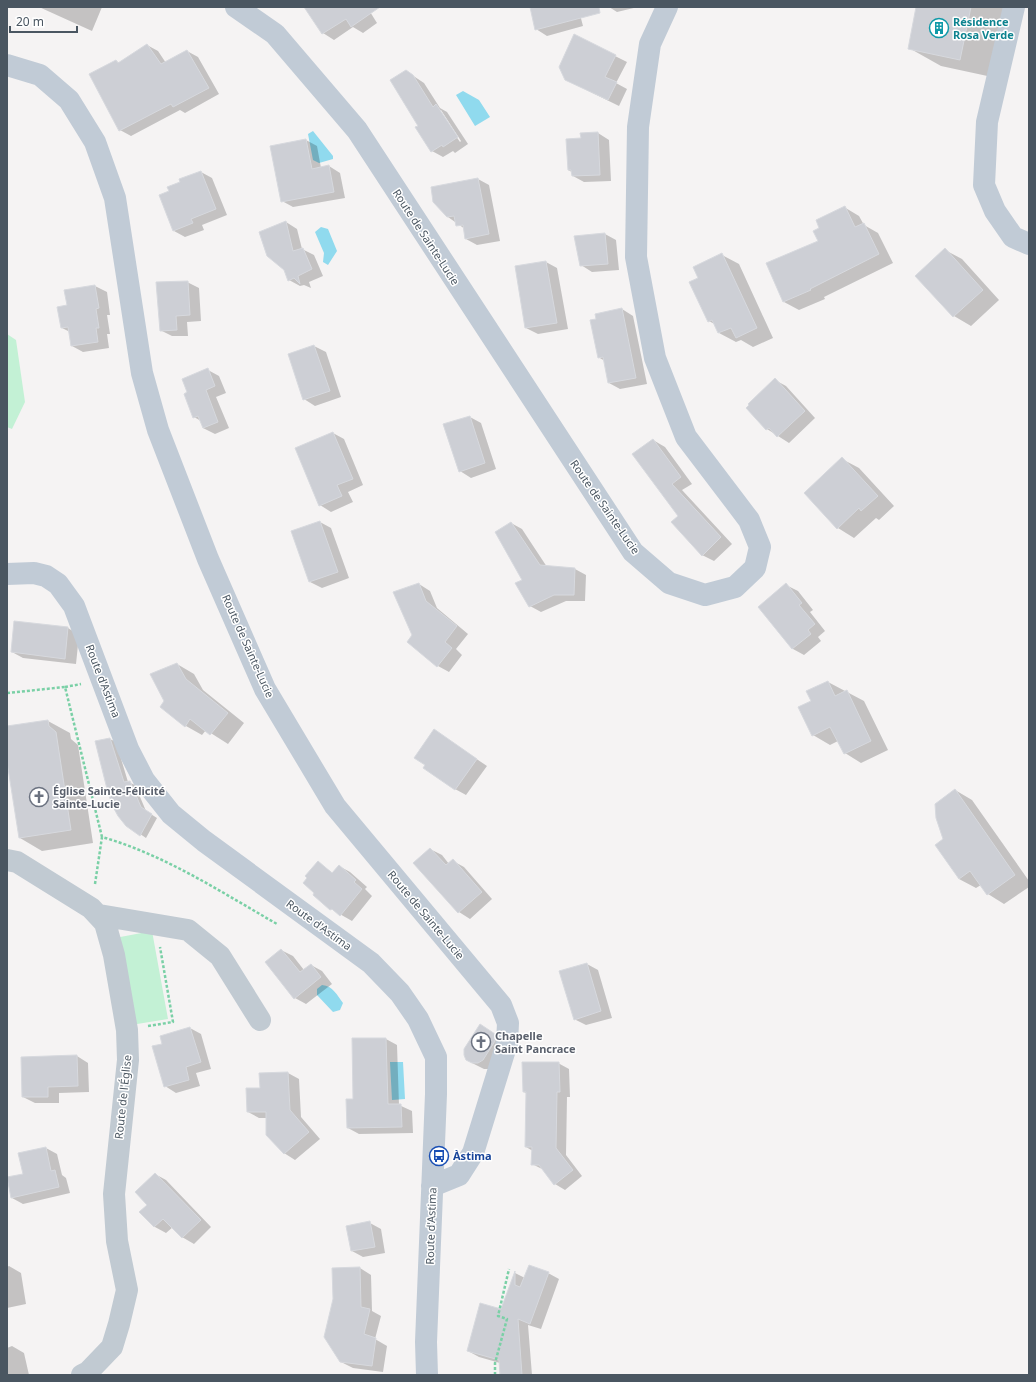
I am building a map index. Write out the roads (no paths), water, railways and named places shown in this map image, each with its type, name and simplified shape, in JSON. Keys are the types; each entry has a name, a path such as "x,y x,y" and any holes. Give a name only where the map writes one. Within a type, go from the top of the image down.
{"street":[{"name":"Route de Sainte-Lucie","path":"236,7 275,34 357,130 633,552 669,583 705,595 735,587 754,568 760,547 749,520 686,437 655,358 636,256 638,127 650,44 667,7"},
{"path":"1014,7 987,122 984,184 995,211 1013,237 1029,244"},
{"name":"Route de Sainte-Lucie","path":"7,65 40,75 69,100 95,142 114,198 142,373 158,430 208,559 265,689 335,806 501,1004 508,1023 507,1043 473,1153 459,1176 432,1186"},
{"name":"Route d'Astima","path":"7,574 34,573 46,576 58,584 74,606 128,749 144,780 171,814 204,841 371,963 404,1000 418,1019 436,1057 436,1094 426,1342 427,1375"},
{"path":"7,860 17,862 95,912 188,930 220,956 260,1020"},
{"name":"Route de l'Église","path":"82,1375 88,1372 112,1347 120,1324 127,1290 117,1241 114,1194 128,1060 127,1030 114,955 105,923 95,912"}],"water":[{"path":"463,91 479,100 490,117 475,126 456,95"},
{"path":"313,131 333,156 333,159 319,163 313,160 308,134"},
{"path":"321,227 328,229 337,251 328,265 323,262 324,253 315,232"},
{"path":"322,985 332,989 339,997 343,1003 340,1010 333,1012 317,995 317,989"},
{"path":"390,1062 403,1062 405,1099 392,1100"}],"place":[{"name":"Résidence Rosa Verde","path":"939,28"},
{"name":"Église Sainte-Félicité Sainte-Lucie","path":"39,797"},
{"name":"Chapelle Saint Pancrace","path":"481,1042"},
{"name":"Àstima","path":"439,1156"}]}
